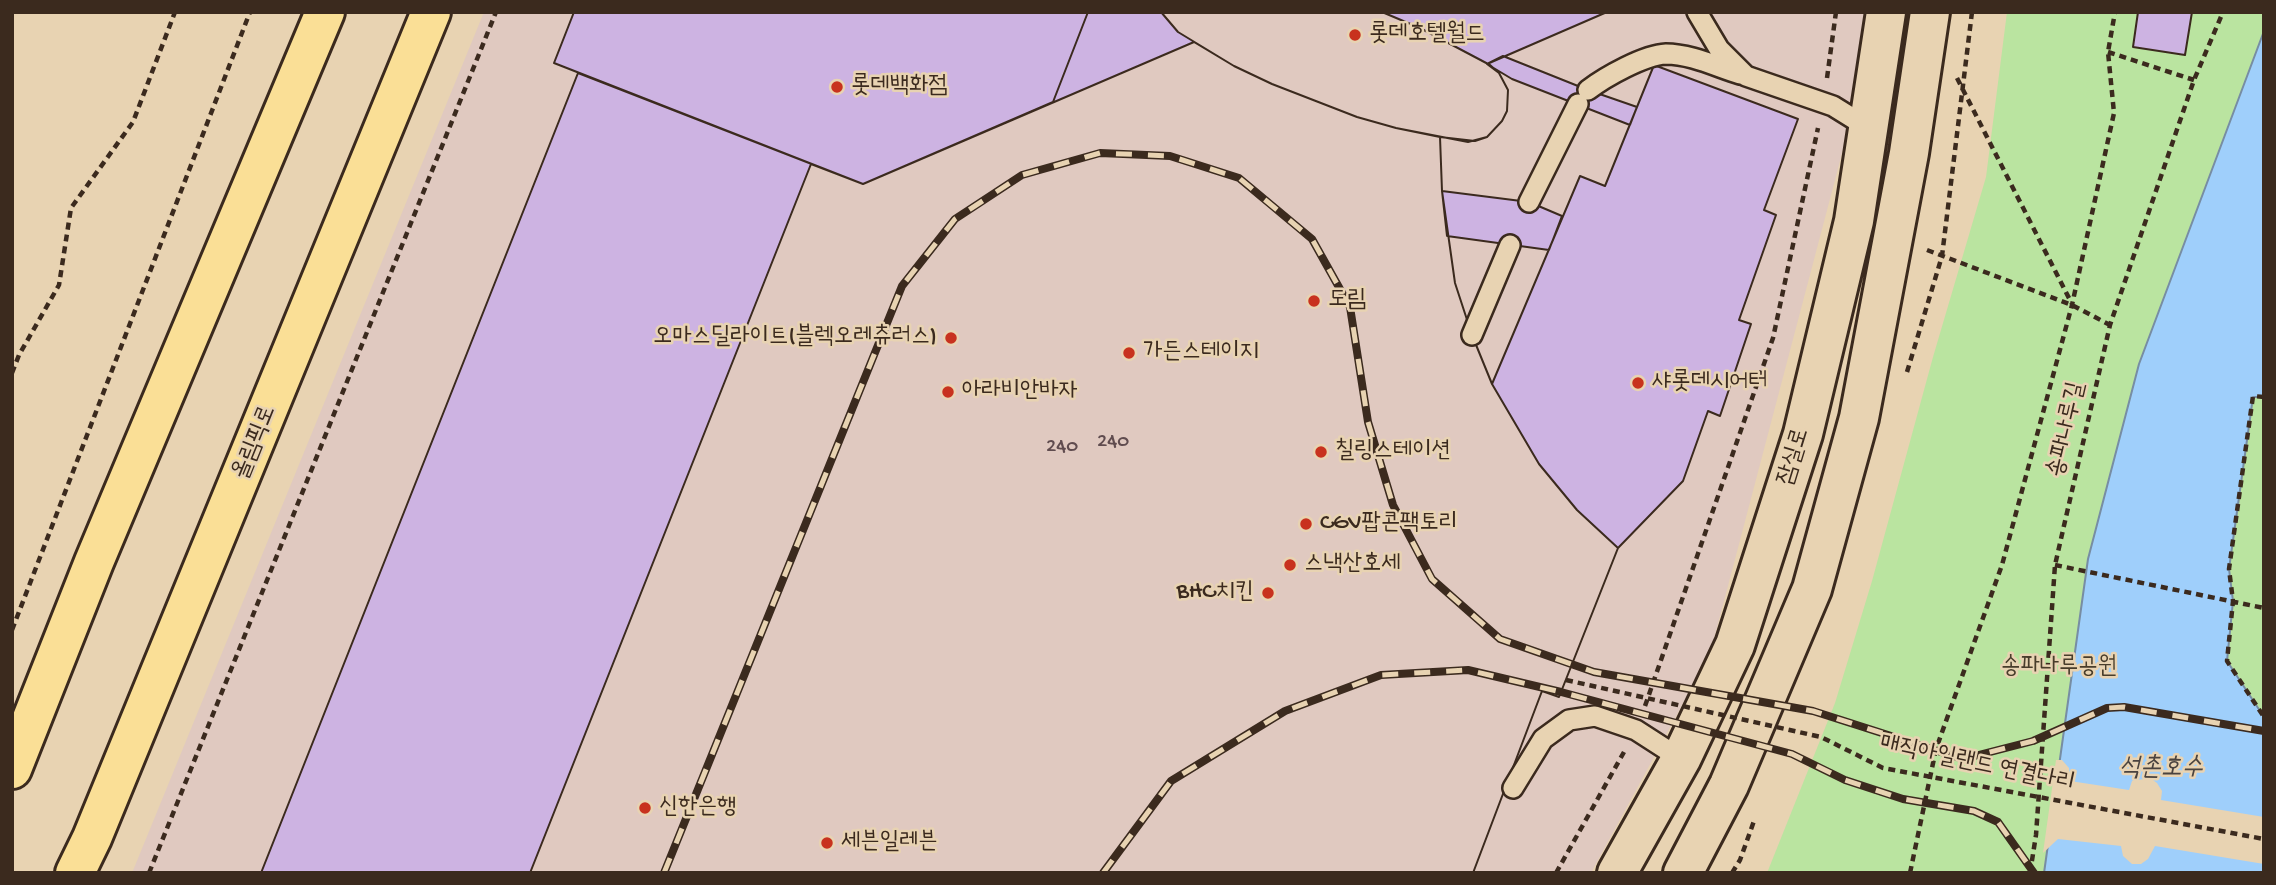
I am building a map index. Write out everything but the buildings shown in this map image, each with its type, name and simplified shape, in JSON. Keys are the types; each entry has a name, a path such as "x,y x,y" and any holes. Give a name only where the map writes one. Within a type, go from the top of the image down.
{"main road":[{"path":"12,769 94,562 325,12"},
{"name":"올림픽로","path":"75,873 202,574 432,12"}],"street":[{"name":"잠실로","path":"1617,873 1681,759 1735,645 1803,434 1854,221 1886,12"},
{"name":"잠실로","path":"1683,873 1729,785 1812,589 1859,418 1909,153 1930,17"}],"lane":[{"path":"1697,12 1719,49 1746,76"},
{"path":"1529,202 1583,97 1606,76 1664,54 1683,56 1833,106 1870,129"},
{"path":"1472,335 1510,245"},
{"path":"1513,788 1543,739 1569,720 1595,716 1636,730 1681,759"}],"path":[{"path":"12,373 19,355 59,285 71,208 133,122 175,12"},
{"path":"12,630 250,12"},
{"path":"149,873 496,12"},
{"path":"1556,873 1636,730 1773,338 1823,103 1836,12"},
{"path":"1910,873 1936,749 2002,565 2072,305 2115,113 2108,52 2115,12"},
{"name":"송파나루길","path":"2030,873 2036,835 2055,565 2110,325 2194,80 2223,12"},
{"path":"1930,17 2072,305"},
{"path":"2108,52 2194,80"},
{"path":"1894,237 2072,305 2110,325"},
{"path":"2264,397 2253,396 2229,569 2233,601 2227,661 2264,717"},
{"path":"2055,565 2264,608"},
{"name":"매직아일랜드 연결다리","path":"1566,680 1821,737 1883,768 2264,839"}],"shaded area":[{"path":"484,12 1864,12 1850,123 1710,654 1591,873 132,873"}],"green space":[{"name":"송파나루공원","path":"2007,12 2264,12 2264,873 1767,873 1835,703 1986,177"}],"water":[{"name":"석촌호수","path":"2264,31 2264,397 2253,397 2229,569 2233,601 2227,661 2264,717 2264,873 2044,873 2088,559 2139,364"}],"pier":[{"path":"2056,760 2062,760 2069,768 2070,781 2129,790 2132,781 2150,778 2162,791 2161,800 2264,817 2264,864 2155,846 2148,859 2141,864 2132,864 2123,856 2121,846 2058,839 2043,853"}],"railway":[{"path":"664,873 902,286 955,219 1022,175 1100,153 1170,156 1239,178 1312,239 1350,307 1368,422 1393,505 1432,579 1500,639 1594,672 1813,711 1963,759 2033,741 2107,708 2124,707 2264,731"},
{"path":"1103,873 1171,781 1285,711 1381,675 1468,670 1792,754 1845,780 1903,799 1974,811 1998,822 2034,873"}],"place":[{"name":"롯데호텔월드","path":"1355,35"},
{"name":"롯데백화점","path":"837,87"},
{"name":"도림","path":"1314,301"},
{"name":"오마스딜라이트(블렉오레츄러스)","path":"951,338"},
{"name":"가든스테이지","path":"1129,353"},
{"name":"샤롯데시어터","path":"1638,383"},
{"name":"아라비안바자","path":"948,392"},
{"name":"칠링스테이션","path":"1321,452"},
{"name":"CGV팝콘팩토리","path":"1306,524"},
{"name":"스낵산호세","path":"1290,565"},
{"name":"BHC치킨","path":"1268,593"},
{"name":"신한은행","path":"645,808"},
{"name":"세븐일레븐","path":"827,843"}]}
